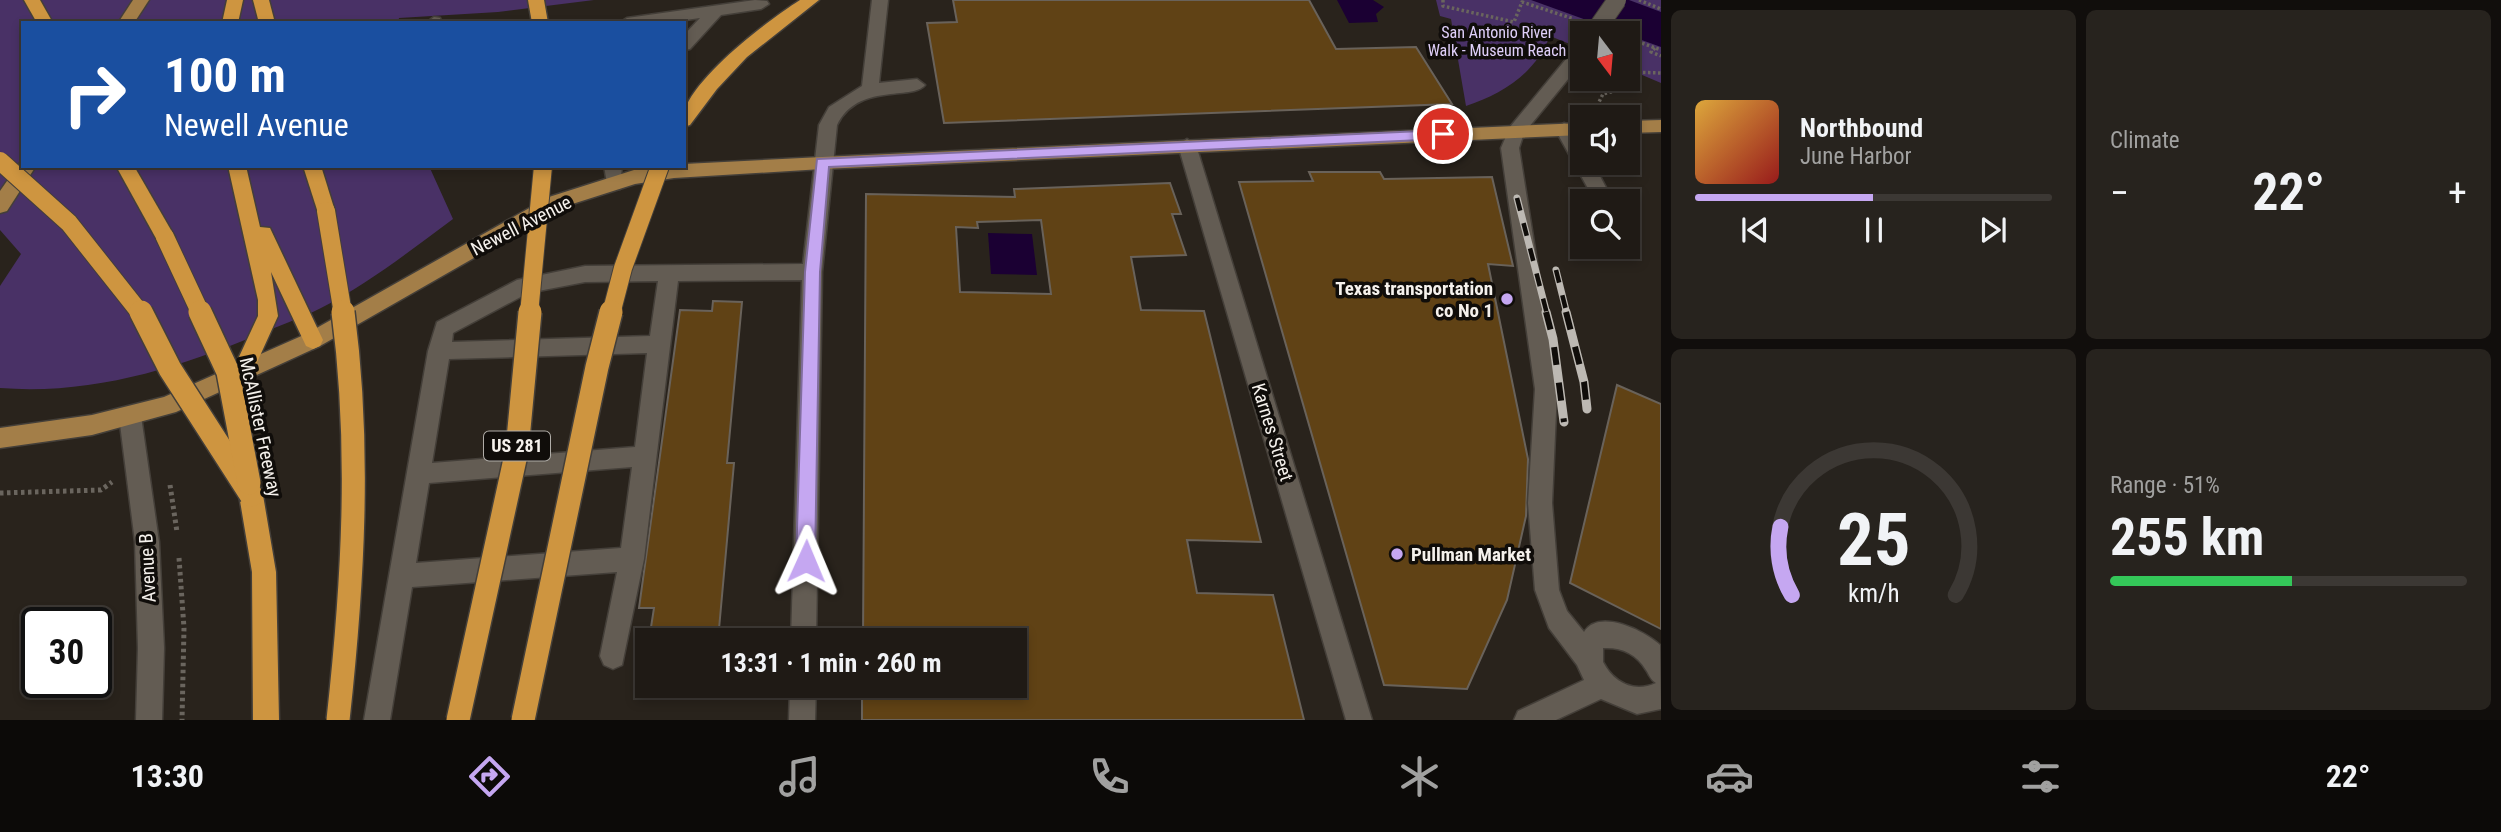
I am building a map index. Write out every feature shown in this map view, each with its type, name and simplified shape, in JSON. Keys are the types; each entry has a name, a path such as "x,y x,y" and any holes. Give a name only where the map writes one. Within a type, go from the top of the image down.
{"highway":[{"path":"32,0 44,21"},
{"path":"230,21 235,0"},
{"path":"261,0 266,21"},
{"path":"686,118 698,99 744,51 773,26 811,0"},
{"path":"0,161 69,223 138,307 170,369 251,495"},
{"name":"McAllister Freeway","path":"126,168 165,237 228,372 264,572 266,720"},
{"path":"238,168 264,277 268,316 242,374"},
{"path":"313,168 326,211 341,281 349,350 356,482 351,621 338,720"},
{"name":"US 281","path":"458,720 517,450 542,168"},
{"path":"523,720 597,367 623,268 659,168"},
{"path":"243,189 313,340"}],"main road":[{"path":"126,21 141,0"},
{"path":"1640,127 1661,126"},
{"name":"Newell Avenue","path":"0,438 31,435 130,416 168,405 242,374 313,340 556,202 614,175 1187,145 1570,129"},
{"path":"0,206 26,168"}],"street":[{"path":"870,89 880,0"},
{"path":"1602,21 1616,0"},
{"path":"639,21 761,4"},
{"path":"686,43 717,9"},
{"path":"1570,65 1516,131 1510,148 1546,389 1540,503 1545,576 1558,619 1588,658 1602,685 1630,703 1645,705 1656,701 1661,694"},
{"path":"804,628 812,272 828,125 835,111 870,89 917,85"},
{"name":"Karnes Street","path":"1187,145 1359,720"},
{"path":"377,720 444,328 524,286 586,274 812,272"},
{"path":"614,656 632,559 669,274"},
{"path":"438,352 659,344"},
{"name":"Avenue B","path":"130,416 147,542 151,648 149,720"},
{"path":"417,474 646,456"},
{"path":"400,576 632,559"},
{"path":"1588,658 1589,646 1595,637 1621,636 1649,653 1661,672"},
{"path":"1527,720 1602,685"},
{"path":"802,720 803,698"}],"path":[{"path":"1443,0 1443,6 1514,22 1521,2 1578,20"},
{"path":"1638,0 1661,9"},
{"path":"1640,42 1661,50"},
{"path":"1655,48 1651,52 1661,56"},
{"path":"1640,72 1661,73"},
{"path":"1598,105 1603,94 1615,91"},
{"path":"0,493 101,490 109,484"}],"green space":[{"path":"0,0 594,0 498,12 399,18 398,21 21,21 21,168 430,168 453,219 389,266 321,308 226,347 163,369 99,383 34,389 0,388 0,286 21,254 0,230"},
{"name":"San Antonio River Walk - Museum Reach","path":"1436,0 1661,0 1661,83 1640,74 1640,21 1570,21 1570,44 1550,36 1536,61 1516,81 1466,106 1451,19 1440,16"}],"shaded area":[{"path":"1337,0 1373,0 1384,7 1376,14 1378,22 1349,23"},
{"path":"1531,0 1629,0 1661,12 1661,47 1640,39 1640,21 1589,21"},
{"path":"988,233 1032,234 1037,275 991,274"}],"building":[{"path":"953,0 1309,0 1336,49 1416,47 1452,104 944,123 927,23 957,22"},
{"path":"1309,172 1380,172 1384,179 1492,177 1513,266 1488,264 1528,459 1526,516 1507,600 1467,689 1384,685 1239,182 1313,181"},
{"path":"1170,183 1181,214 1172,214 1186,255 1131,257 1141,310 1204,311 1261,542 1187,540 1197,593 1273,595 1304,720 862,720 862,698 1027,698 1027,628 863,628 866,194 1015,197 1014,189","holes":["1041,220 1051,294 960,292 956,227 978,228 977,222"]},
{"path":"713,301 742,302 727,463 734,463 719,628 651,628 654,608 639,608 680,310 712,311"},
{"path":"1617,385 1661,404 1661,629 1570,583"}],"railway":[{"path":"1517,198 1547,314"},
{"path":"1556,270 1567,314"},
{"path":"1546,312 1553,339 1564,422"},
{"path":"1566,312 1584,382 1587,409"}],"place":[{"name":"Texas transportation co No 1","path":"1507,299"},
{"name":"Pullman Market","path":"1397,554"}],"route":[{"path":"806,561 812,272 822,163 1443,134"}]}
